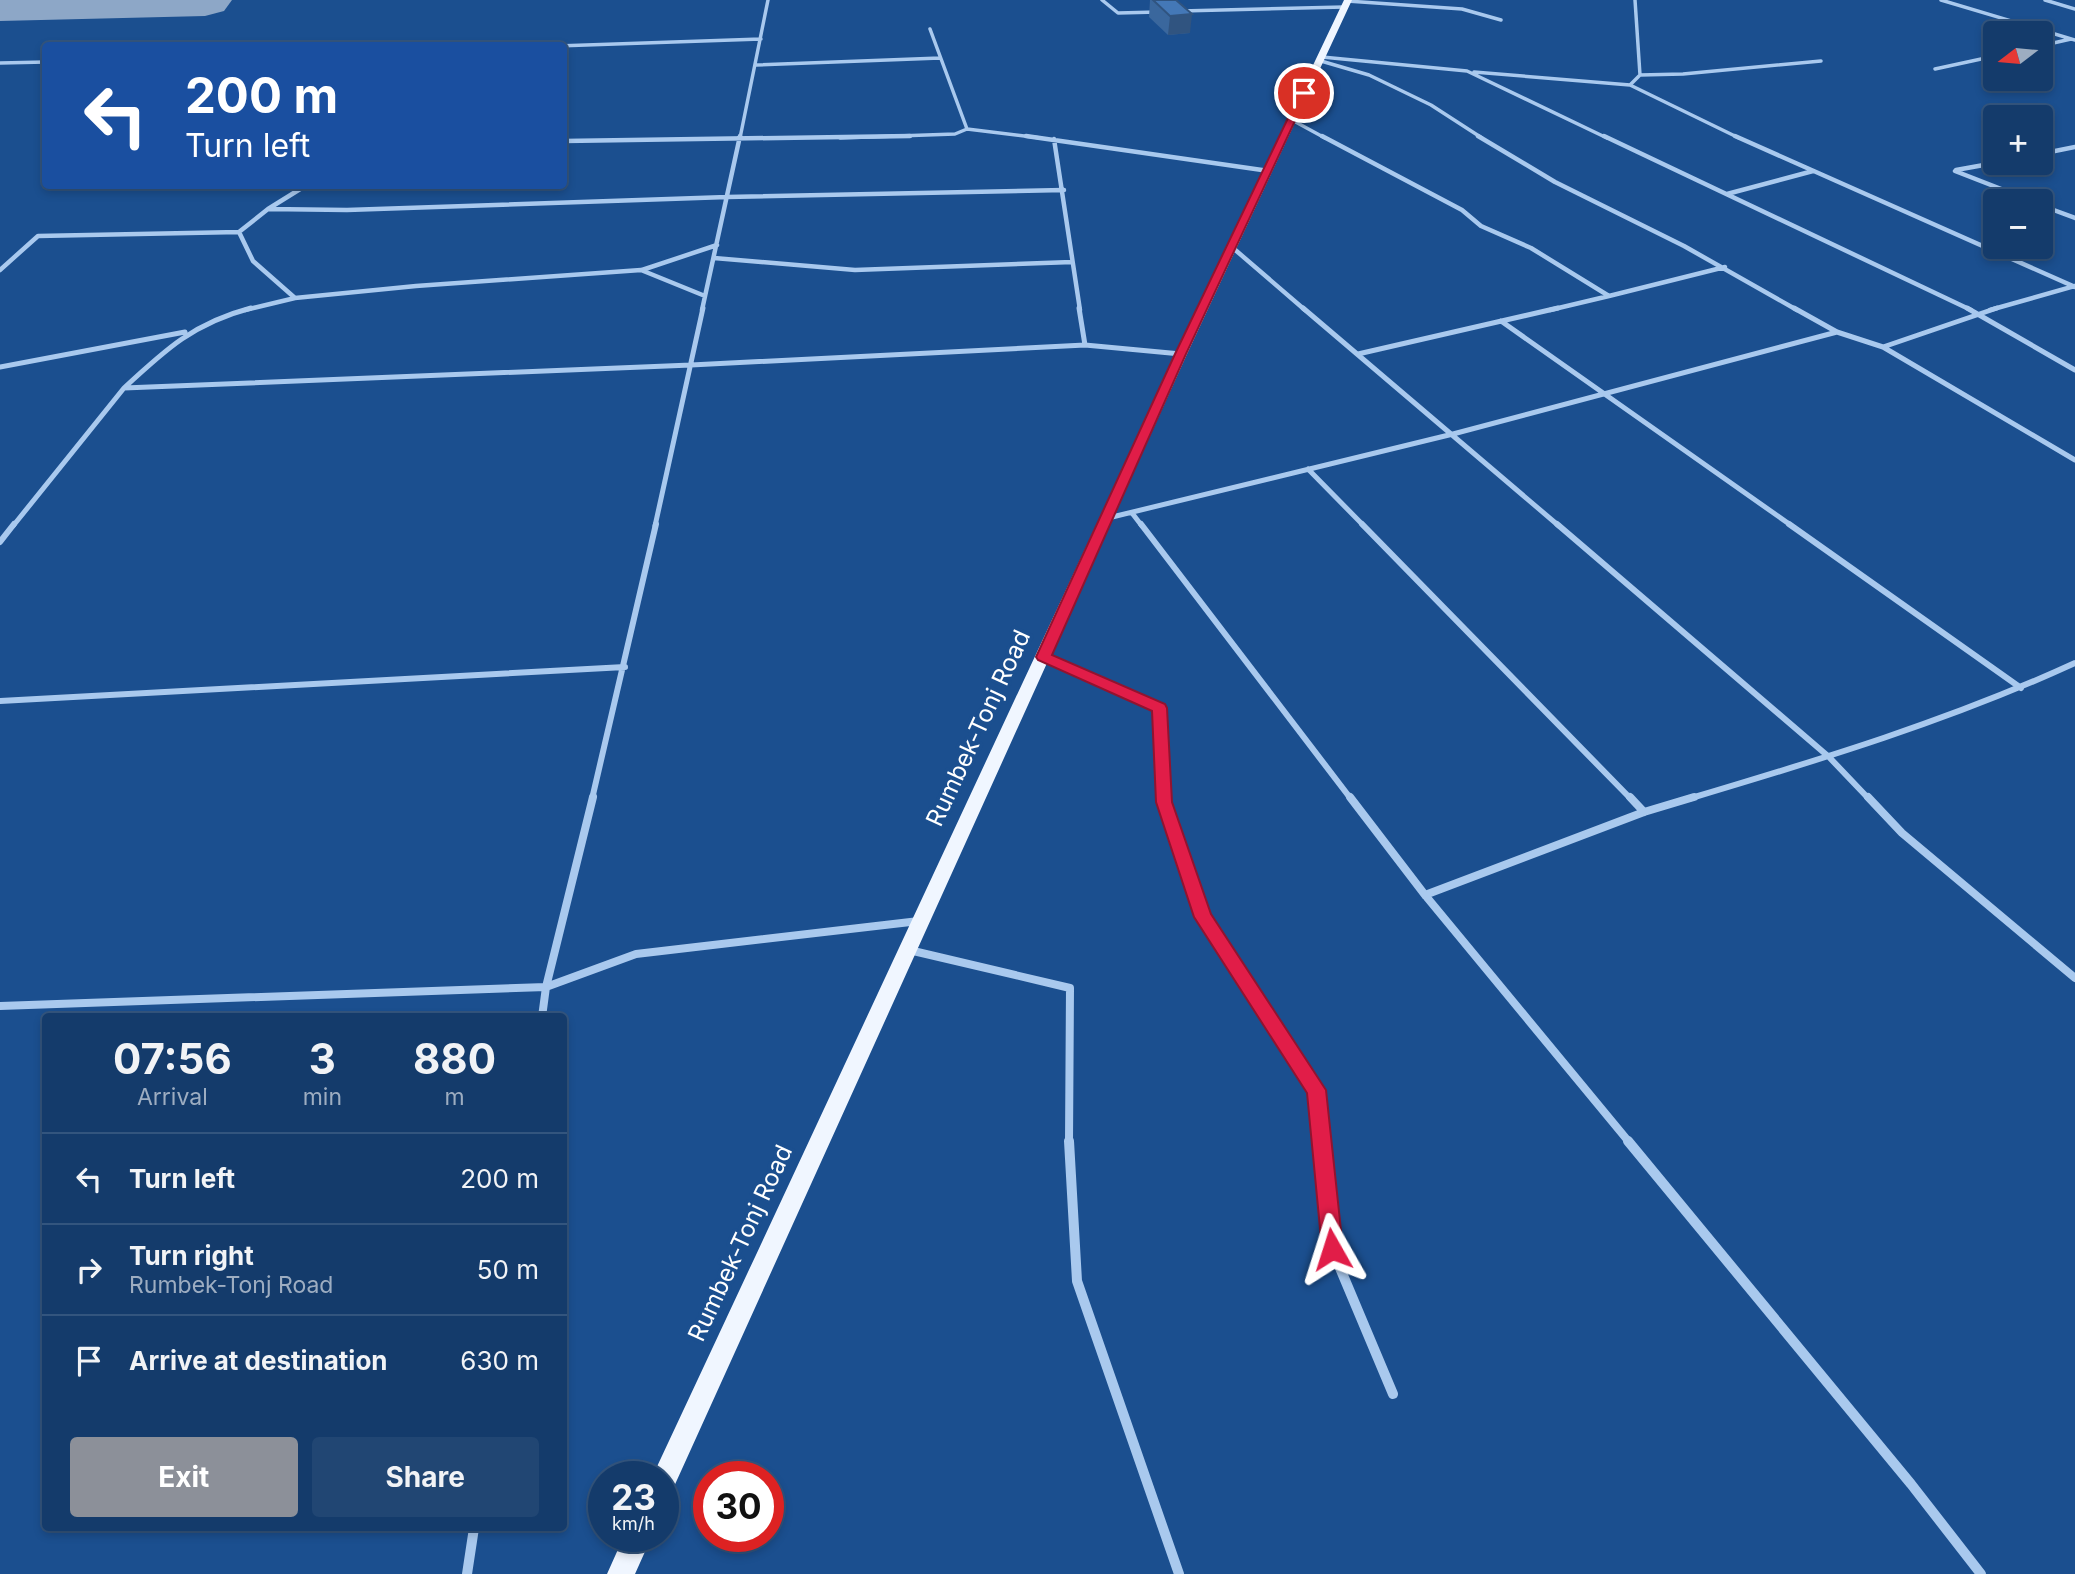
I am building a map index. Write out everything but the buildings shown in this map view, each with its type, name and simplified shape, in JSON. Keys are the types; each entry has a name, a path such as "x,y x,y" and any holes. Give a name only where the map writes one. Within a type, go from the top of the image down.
{"main road":[{"name":"Rumbek-Tonj Road","path":"673,1461 1108,519 1181,354 1346,3"},
{"path":"621,1574 631,1552"}],"street":[{"path":"543,1013 546,987 625,667 768,0"},
{"path":"1102,0 1118,13 1158,12"},
{"path":"1635,0 1640,75"},
{"path":"1941,0 2074,39"},
{"path":"2045,0 2075,9"},
{"path":"1172,12 1346,3 1462,9 1501,20"},
{"path":"929,29 967,129"},
{"path":"567,46 761,39"},
{"path":"2053,43 2074,39"},
{"path":"756,65 940,58"},
{"path":"1321,59 1630,85 1813,171 2075,287"},
{"path":"1321,59 1369,75 1432,105 1459,125 1555,182 1725,267 1838,332 1882,347 2075,460"},
{"path":"1935,69 1983,59"},
{"path":"1630,85 1640,75 1683,74 1821,61"},
{"path":"0,63 42,62"},
{"path":"1467,71 1978,313 2017,339 2075,370"},
{"path":"1292,120 1462,210 1481,226 1531,248 1609,296"},
{"path":"567,141 740,137 843,139 955,134 967,129 1269,171"},
{"path":"1054,139 1064,190 1085,345"},
{"path":"2053,151 2075,147"},
{"path":"1983,165 1955,171 2001,189"},
{"path":"1726,194 1813,171"},
{"path":"0,270 38,236 239,232 268,209 300,189"},
{"path":"268,209 374,209 727,197 1064,190"},
{"path":"2053,210 2075,218"},
{"path":"239,232 241,241 267,273 295,298"},
{"path":"0,367 189,331 244,309 295,298 416,286 641,270 717,245"},
{"path":"1233,248 1829,757 1902,833 2075,978"},
{"path":"714,258 855,270 1072,262"},
{"path":"1358,354 1725,267"},
{"path":"641,270 705,296"},
{"path":"1882,347 1978,313 2075,287"},
{"path":"1501,321 2021,688"},
{"path":"0,542 124,388 189,331"},
{"path":"1108,519 1452,434 1838,332"},
{"path":"124,388 691,365 1085,345 1181,354"},
{"path":"1308,469 1644,812"},
{"path":"1132,513 1424,895 1911,1485 1981,1574"},
{"path":"1044,657 1160,708 1164,802 1203,917 1316,1090 1332,1249 1393,1394"},
{"path":"1424,895 1644,812 1829,757 2021,688 2075,663"},
{"path":"0,701 625,667"},
{"path":"0,1006 546,987 636,954 921,921"},
{"path":"908,950 1070,988 1069,1174 1077,1281 1179,1574"},
{"path":"467,1574 474,1531"}],"runway":[{"path":"0,5 205,0"}],"route":[{"path":"1304,93 1181,354 1044,657 1160,708 1164,802 1203,917 1316,1090 1332,1249"}]}
